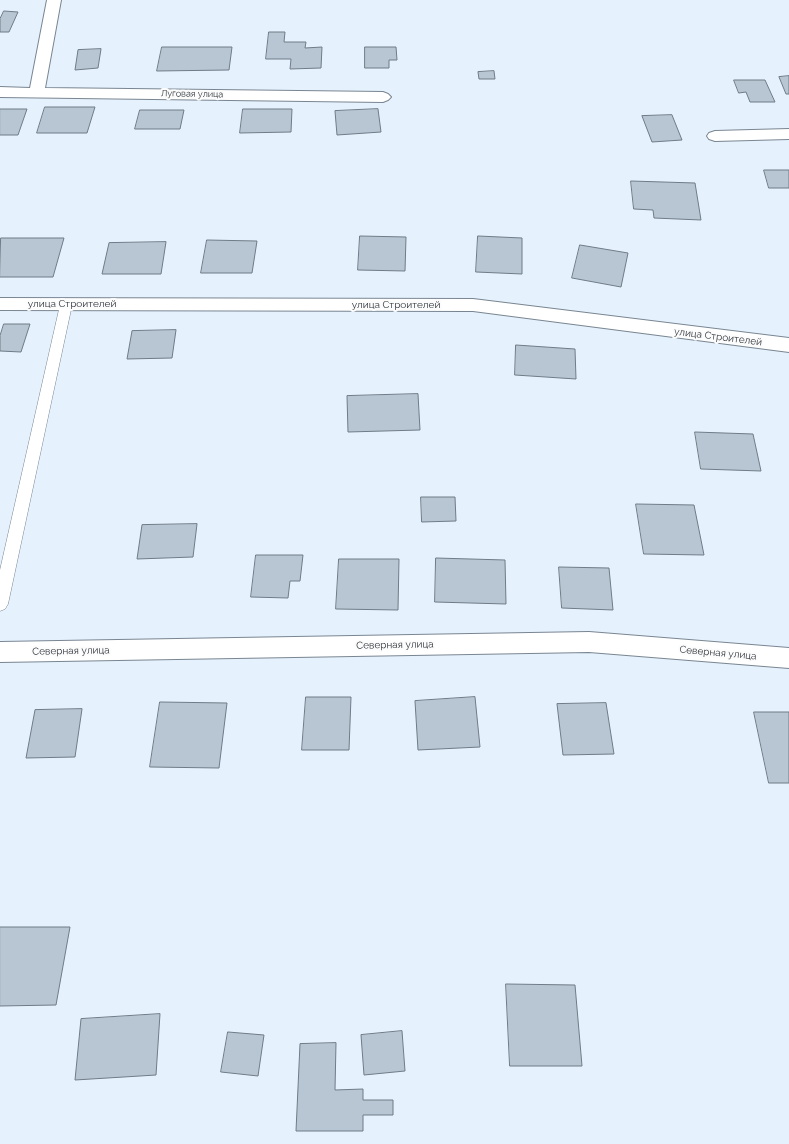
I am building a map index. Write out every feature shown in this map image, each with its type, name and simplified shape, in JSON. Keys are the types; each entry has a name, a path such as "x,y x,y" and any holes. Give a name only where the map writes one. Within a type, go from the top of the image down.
{"street":[{"path":"37,93 54,0"},
{"name":"Луговая улица","path":"0,92 383,96"},
{"path":"715,136 789,134"},
{"name":"улица Строителей","path":"0,304 473,305 789,345"},
{"name":"Северная улица","path":"0,652 589,642 789,658"}],"lane":[{"path":"0,604 66,305"}],"building":[{"path":"4,11 18,12 9,32 0,32 0,19"},
{"path":"269,32 285,32 284,42 306,42 305,48 322,47 321,68 290,69 291,59 266,59"},
{"path":"162,47 232,47 229,70 157,71"},
{"path":"365,47 396,47 397,60 389,60 389,68 365,68"},
{"path":"101,49 98,68 75,70 78,50"},
{"path":"494,71 495,79 479,79 478,72"},
{"path":"789,76 789,94 786,94 779,77"},
{"path":"734,80 765,80 775,102 750,102 746,92 739,93"},
{"path":"45,107 95,107 87,133 37,133"},
{"path":"0,109 27,109 18,135 0,135"},
{"path":"243,109 292,109 291,132 240,133"},
{"path":"378,109 381,132 337,135 335,111"},
{"path":"140,110 184,110 180,129 135,129"},
{"path":"672,115 682,140 652,142 642,116"},
{"path":"764,170 789,170 789,188 769,188"},
{"path":"631,181 695,183 701,220 654,218 653,210 634,209"},
{"path":"360,236 406,237 405,271 358,270"},
{"path":"478,236 522,238 522,274 476,272"},
{"path":"1,238 64,238 53,277 0,277"},
{"path":"207,240 257,241 252,273 201,273"},
{"path":"166,242 161,274 102,274 109,243"},
{"path":"580,245 628,253 621,287 572,278"},
{"path":"4,324 30,324 21,352 0,351 0,336"},
{"path":"176,330 172,358 127,359 132,331"},
{"path":"516,345 575,349 576,379 515,375"},
{"path":"418,394 420,430 348,432 347,396"},
{"path":"695,432 753,434 761,471 701,469"},
{"path":"421,497 455,497 456,521 422,522"},
{"path":"636,504 694,505 704,555 644,554"},
{"path":"197,524 193,557 137,559 142,525"},
{"path":"256,555 303,555 300,581 290,581 288,598 251,597"},
{"path":"436,558 505,560 506,604 435,602"},
{"path":"339,559 399,559 398,610 336,609"},
{"path":"559,567 609,568 613,610 562,608"},
{"path":"306,697 351,697 349,750 302,750"},
{"path":"475,697 480,747 418,750 415,701"},
{"path":"160,702 227,703 219,768 150,767"},
{"path":"606,703 614,754 563,755 557,704"},
{"path":"82,709 75,757 26,758 35,710"},
{"path":"754,712 789,712 789,783 769,783"},
{"path":"0,927 70,927 56,1005 0,1006"},
{"path":"506,984 575,985 582,1066 510,1066"},
{"path":"160,1014 156,1075 75,1080 81,1019"},
{"path":"402,1031 405,1071 364,1075 361,1035"},
{"path":"228,1032 264,1035 258,1076 221,1072"},
{"path":"336,1043 335,1090 363,1089 363,1100 393,1100 393,1115 363,1115 363,1131 296,1131 300,1044"}]}
